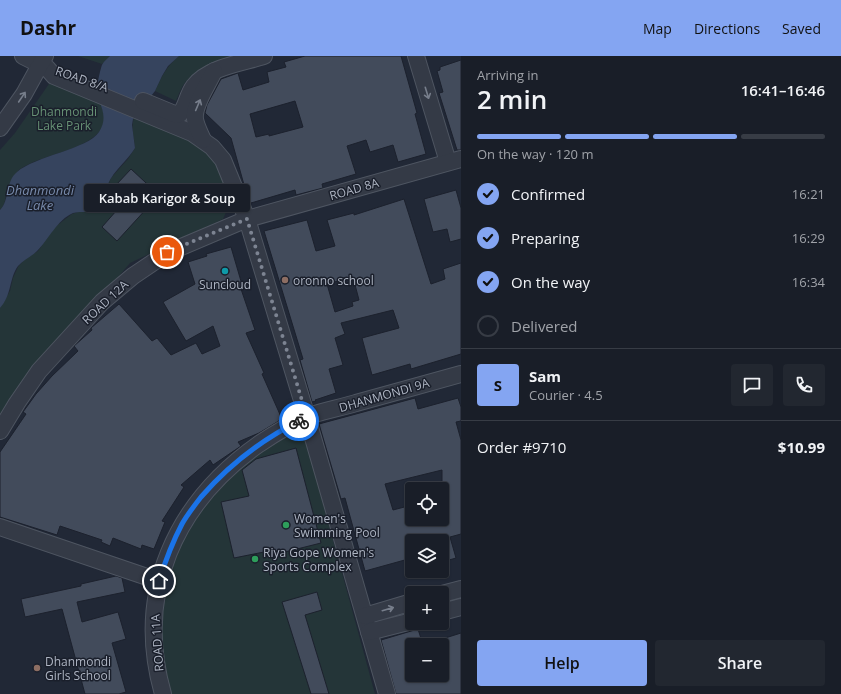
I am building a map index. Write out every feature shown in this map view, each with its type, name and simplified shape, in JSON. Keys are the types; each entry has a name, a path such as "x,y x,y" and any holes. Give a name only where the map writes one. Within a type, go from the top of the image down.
{"street":[{"name":"ROAD 8/A","path":"23,56 176,120 185,130 212,147 223,160 247,219 307,417 386,694"},
{"path":"176,120 183,111 186,100 194,86 201,80 214,71 264,56"},
{"path":"416,56 454,161"},
{"path":"0,128 24,94 49,67"},
{"name":"ROAD 8/A","path":"203,140 197,126 195,114 196,107 214,71"},
{"name":"ROAD 8A","path":"247,219 454,161"},
{"name":"ROAD 12A","path":"0,431 17,403 40,371 102,302 167,252 247,219"},
{"name":"DHANMONDI 9A","path":"307,417 461,374"},
{"name":"ROAD 11A","path":"163,694 156,656 154,612 159,581 182,523 193,507 215,481 249,452 277,432 307,417"},
{"path":"0,526 159,581"},
{"path":"449,592 461,588"},
{"path":"365,616 405,604"},
{"path":"449,610 461,607"},
{"path":"369,632 405,622"}],"green space":[{"path":"78,56 110,56 102,64"},
{"path":"179,56 250,56 209,68 194,75 184,84 176,101 155,91 165,72"},
{"name":"Dhanmondi Lake Park","path":"51,81 99,101 104,114 104,122 99,132 79,146 39,160 18,171 9,185 4,203 0,210 0,150 15,133"},
{"name":"Dhanmondi Lake Park","path":"137,112 193,138 224,170 234,194 223,219 130,263 0,416 0,308 10,291 13,278 18,267 24,260 38,251 55,227 72,214 81,211 99,211 111,178 128,159 135,148 133,121"},
{"name":"Riya Gope Women's Sports Complex","path":"301,423 375,694 169,694 163,666 159,599 177,545 214,487"}],"water":[{"name":"Dhanmondi Lake","path":"110,56 179,56 168,66 155,91 133,119 132,125 135,148 117,170 108,184 100,210 73,213 62,220 37,251 18,266 13,276 7,298 0,308 0,210 5,201 13,176 25,166 84,143 93,138 99,132 103,124 104,116 96,95 102,65"}],"building":[{"path":"305,56 401,56 417,113 415,114 426,154 398,162 393,145 370,152 366,140 347,146 356,174 322,184 323,188 296,195 295,190 251,203 246,192 231,138 205,113 207,105 221,79 238,73 243,90 269,82 267,72 286,67 284,62","holes":["295,101 303,127 269,136 269,134 256,137 250,114"]},
{"path":"461,60 461,150 457,150 439,93 443,92 437,71 440,70 440,67"},
{"path":"131,169 159,195 117,241 102,227 124,202 120,199 125,194 116,185"},
{"path":"456,190 461,208 461,239 450,242 447,229 433,232 424,199"},
{"path":"404,199 431,284 445,279 443,269 461,263 461,354 411,369 410,364 372,375 362,338 399,328 393,310 341,323 345,334 335,338 343,365 329,369 336,393 312,402 300,360 303,359 264,231 307,220 316,251 335,246 327,220 354,213 354,215","holes":["353,277 359,300 352,302 353,306 335,312 327,284"]},
{"path":"231,247 243,288 241,289 255,330 246,333 282,419 259,433 238,442 241,446 213,465 210,460 181,485 184,487 162,521 165,522 154,549 142,545 141,549 113,538 110,546 101,542 102,540 60,526 57,535 0,517 0,452 26,414 23,412 36,394 78,351 74,346 92,330 91,328 119,304 152,341 157,338 171,355 196,343 202,354 220,346 213,326 186,341 163,302 195,284 188,262 207,256 206,254"},
{"path":"415,398 418,409 458,398 461,407 461,421 456,422 461,440 461,534 450,537 456,558 449,560 449,534 405,534 405,560 365,571 345,498 341,499 319,424"},
{"path":"296,448 321,543 265,557 264,552 234,558 221,502 249,496 242,470 256,459"},
{"path":"116,576 122,578 125,592 77,602 82,622 118,612 126,639 112,643 126,692 119,694 85,694 62,609 25,617 21,599 81,586 81,584"},
{"path":"317,592 322,610 305,615 329,694 311,694 282,602"},
{"path":"418,630 421,638 405,638 405,682 449,682 449,638 445,638 461,633 461,694 396,694 381,640"}],"way so far":[{"path":"167,252 247,219 307,417 299,421"}],"place":[{"name":"Kabab Karigor & Soup","path":"167,252"},
{"name":"Suncloud","path":"225,271"},
{"name":"oronno school","path":"285,280"},
{"name":"Women's Swimming Pool","path":"286,525"},
{"name":"Riya Gope Women's Sports Complex","path":"255,559"},
{"name":"Dhanmondi Girls School","path":"37,668"}],"route":[{"path":"159,581 182,523 193,507 215,481 243,456 277,432 299,421"}]}
